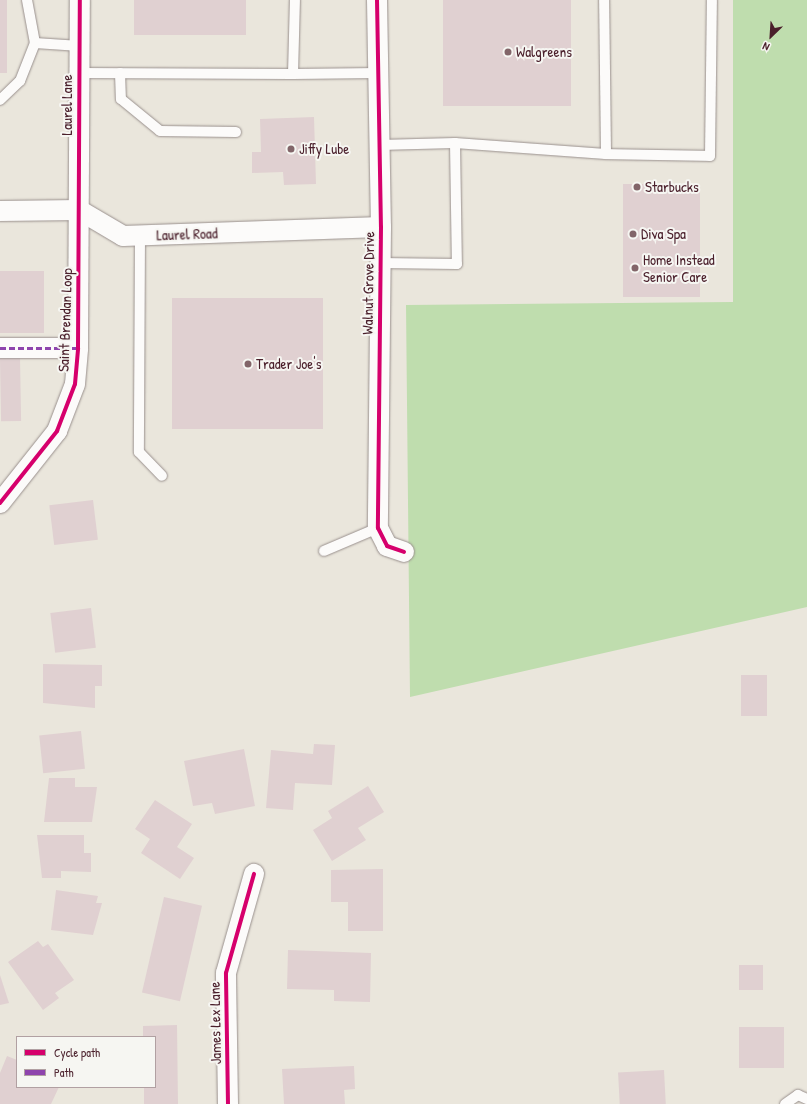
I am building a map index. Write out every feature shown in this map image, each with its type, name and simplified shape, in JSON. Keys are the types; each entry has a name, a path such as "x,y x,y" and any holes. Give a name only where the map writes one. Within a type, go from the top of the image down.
{"street":[{"name":"Laurel Lane","path":"79,210 80,0"},
{"name":"Walnut Grove Drive","path":"377,0 381,227 378,528 387,546 404,552"},
{"path":"0,211 79,210"},
{"name":"Laurel Road","path":"79,210 122,236 381,227"},
{"name":"Saint Brendan Loop","path":"0,503 57,431 75,384 78,348 79,210"},
{"path":"0,348 78,348"},
{"name":"James Lex Lane","path":"228,1104 226,973 254,874"}],"lane":[{"path":"0,100 20,81 35,43 27,0"},
{"path":"293,74 295,0"},
{"path":"604,0 606,154"},
{"path":"379,146 455,143 606,154 710,156 712,0"},
{"path":"35,43 80,46"},
{"path":"80,73 378,73"},
{"path":"120,73 121,99 160,131 236,132"},
{"path":"380,263 457,264 455,143"},
{"path":"140,235 139,452 162,476"},
{"path":"324,551 378,528"},
{"path":"785,1104 798,1095 807,1099"}],"green space":[{"path":"733,0 807,0 807,607 410,697 406,305 733,302"}],"building":[{"path":"0,0 7,0 7,73 0,73"},
{"path":"134,0 246,0 246,35 134,35"},
{"name":"Walgreens","path":"443,0 571,0 571,106 443,106"},
{"path":"314,117 316,184 284,185 283,172 252,173 252,152 261,152 260,119"},
{"path":"623,184 700,184 700,297 623,297"},
{"path":"0,271 44,271 44,333 0,333"},
{"name":"Trader Joe's","path":"172,298 323,298 323,429 172,429"},
{"path":"0,358 20,358 21,421 1,421"},
{"path":"93,500 98,540 54,545 49,505"},
{"path":"91,608 96,648 55,653 50,613"},
{"path":"43,664 102,665 102,686 95,686 95,708 43,703"},
{"path":"741,675 767,675 767,716 741,716"},
{"path":"81,731 85,769 43,773 39,735"},
{"path":"314,744 335,745 332,785 295,783 293,810 266,808 271,750 313,754"},
{"path":"244,749 255,806 215,814 212,803 193,806 184,761"},
{"path":"49,778 75,778 75,787 97,787 92,822 44,822"},
{"path":"368,786 384,812 358,828 366,840 332,861 313,830 332,818 328,811"},
{"path":"155,800 192,824 177,847 194,858 180,879 141,853 150,839 135,829"},
{"path":"37,835 84,835 84,853 91,853 91,872 61,871 61,878 42,878"},
{"path":"383,869 383,931 348,931 348,902 331,902 331,870"},
{"path":"56,890 98,896 96,903 102,903 93,935 51,930"},
{"path":"164,897 202,906 180,1001 142,992"},
{"path":"38,941 43,947 48,944 74,980 55,993 59,998 43,1010 8,962"},
{"path":"288,950 371,953 370,1002 334,1001 334,990 287,989"},
{"path":"739,965 763,965 763,990 739,990"},
{"path":"0,975 9,1003 0,1005"},
{"path":"177,1025 178,1104 144,1104 144,1088 156,1088 156,1036 143,1036 143,1026"},
{"path":"739,1027 784,1027 784,1068 739,1068"},
{"path":"7,1056 16,1060 16,1088 59,1088 51,1104 0,1104 0,1073"},
{"path":"354,1066 355,1089 344,1090 345,1104 284,1104 282,1069"},
{"path":"664,1070 666,1104 620,1104 618,1072"}],"marked path":[{"path":"0,348 78,348"}],"cycle path":[{"path":"0,503 57,431 75,384 78,348 80,0"},
{"path":"377,0 381,227 378,528 387,546 404,552"},
{"path":"228,1104 226,973 254,874"}],"place":[{"name":"Walgreens","path":"508,52"},
{"name":"Jiffy Lube","path":"291,149"},
{"name":"Starbucks","path":"637,187"},
{"name":"Diva Spa","path":"633,234"},
{"name":"Home Instead Senior Care","path":"635,268"},
{"name":"Trader Joe's","path":"248,364"}]}
